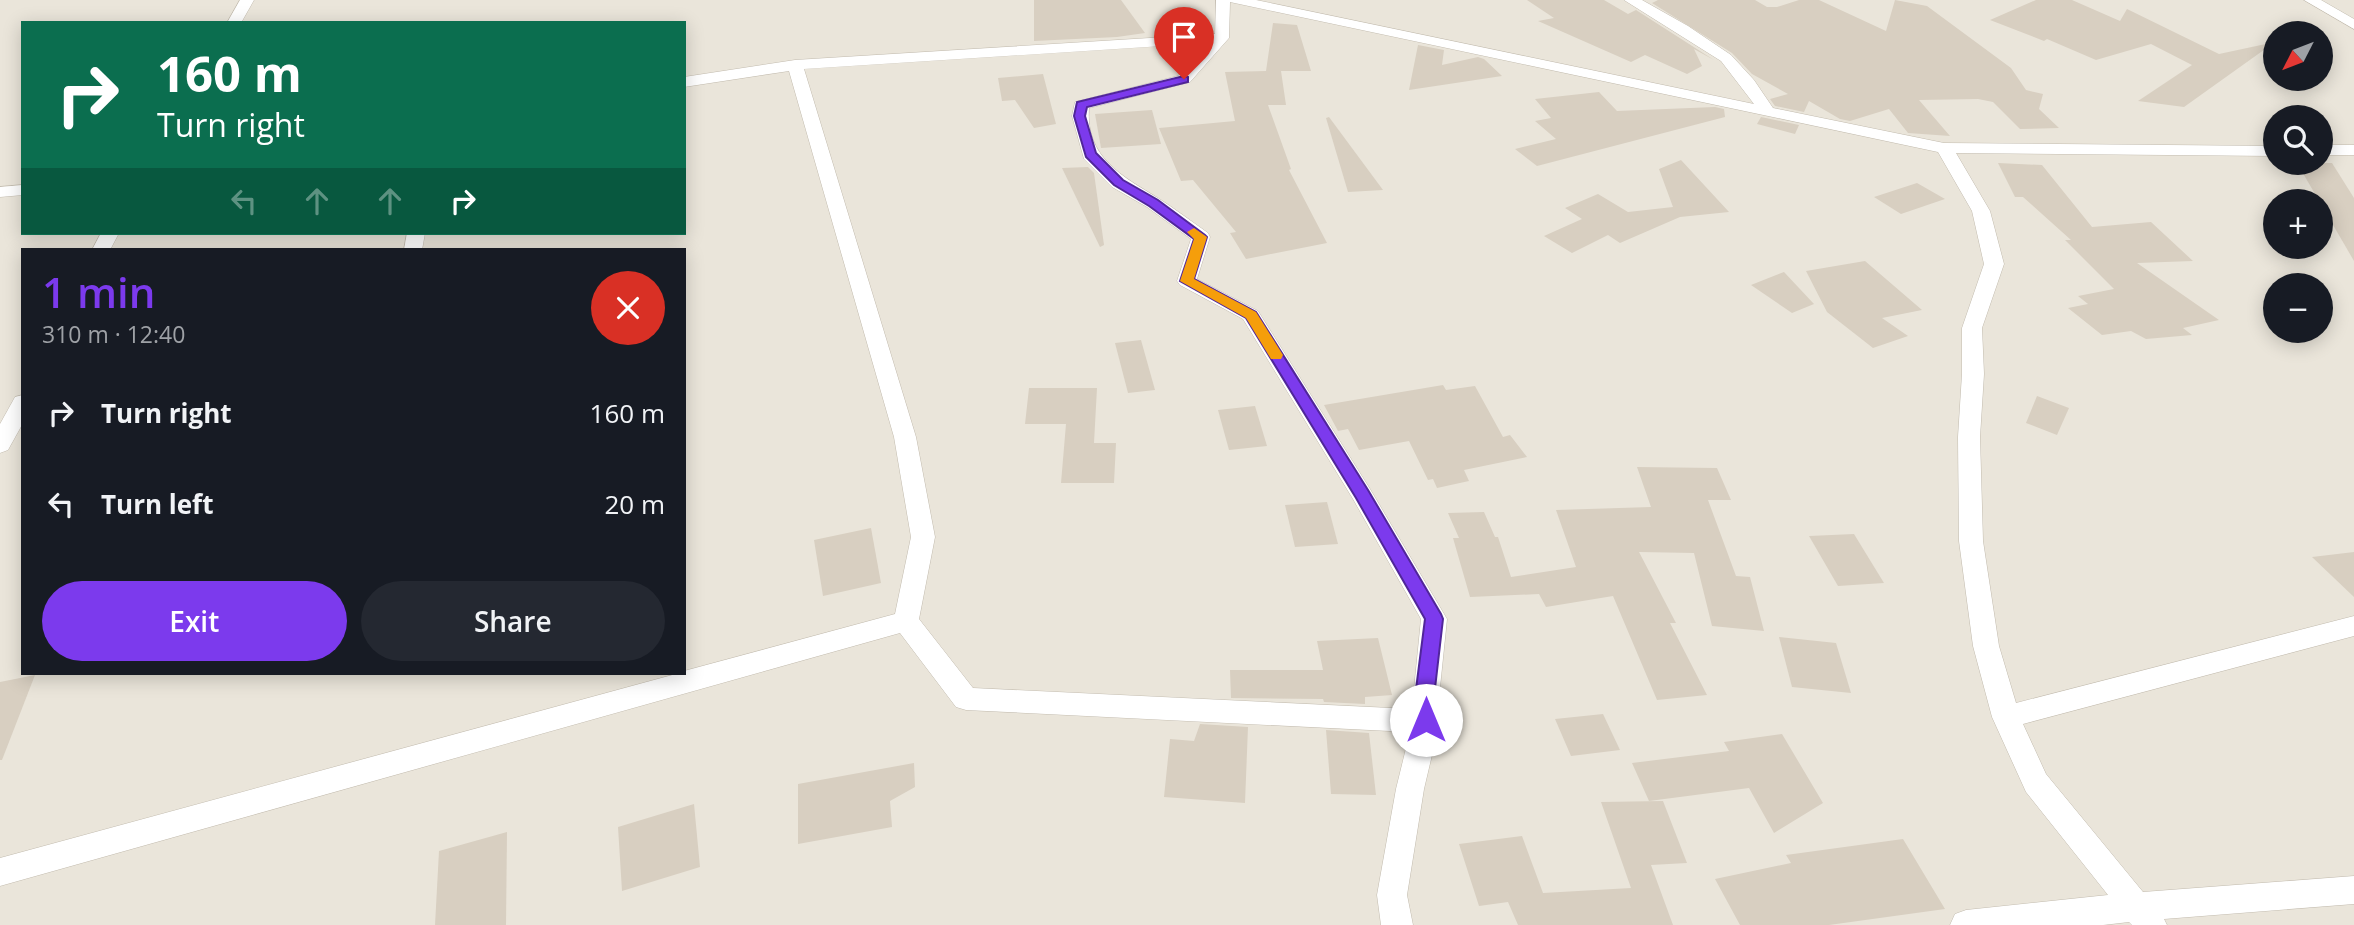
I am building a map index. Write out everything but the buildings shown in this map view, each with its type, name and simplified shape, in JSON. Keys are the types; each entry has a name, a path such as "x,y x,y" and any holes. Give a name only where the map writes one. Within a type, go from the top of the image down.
{"street":[{"path":"235,21 247,0"},
{"path":"1223,0 1222,38 1184,79 1082,104 1080,116 1090,155 1118,183 1153,203 1200,237 1187,281 1251,315 1362,495 1434,619 1425,697 1426,720 1410,789 1392,895 1397,925"},
{"path":"1236,0 1890,140 1944,148 2263,151"},
{"path":"1631,0 1683,29 1726,58 1748,83 1767,112"},
{"path":"2311,0 2354,25"},
{"path":"686,82 795,65 1222,38"},
{"path":"795,65 905,437 923,537 906,621 966,699 1426,720"},
{"path":"1944,148 1980,211 1994,264 1972,328 1973,374 1969,437 1970,541 1986,646 2006,717 2036,783 2143,916"},
{"path":"2333,150 2354,150"},
{"path":"0,192 21,190"},
{"path":"0,445 21,405"},
{"path":"0,872 906,621"},
{"path":"2006,717 2354,626"},
{"path":"1966,925 2143,916 2354,890"}],"shaded area":[{"path":"0,0 2354,0 2354,925 0,925"}],"slow traffic":[{"path":"1194,232 1200,237 1187,281 1251,315 1276,355"}],"route":[{"path":"1184,79 1082,104 1080,116 1090,155 1118,183 1153,203 1200,237 1187,281 1251,315 1362,495 1434,619 1425,697 1426,720"}]}
